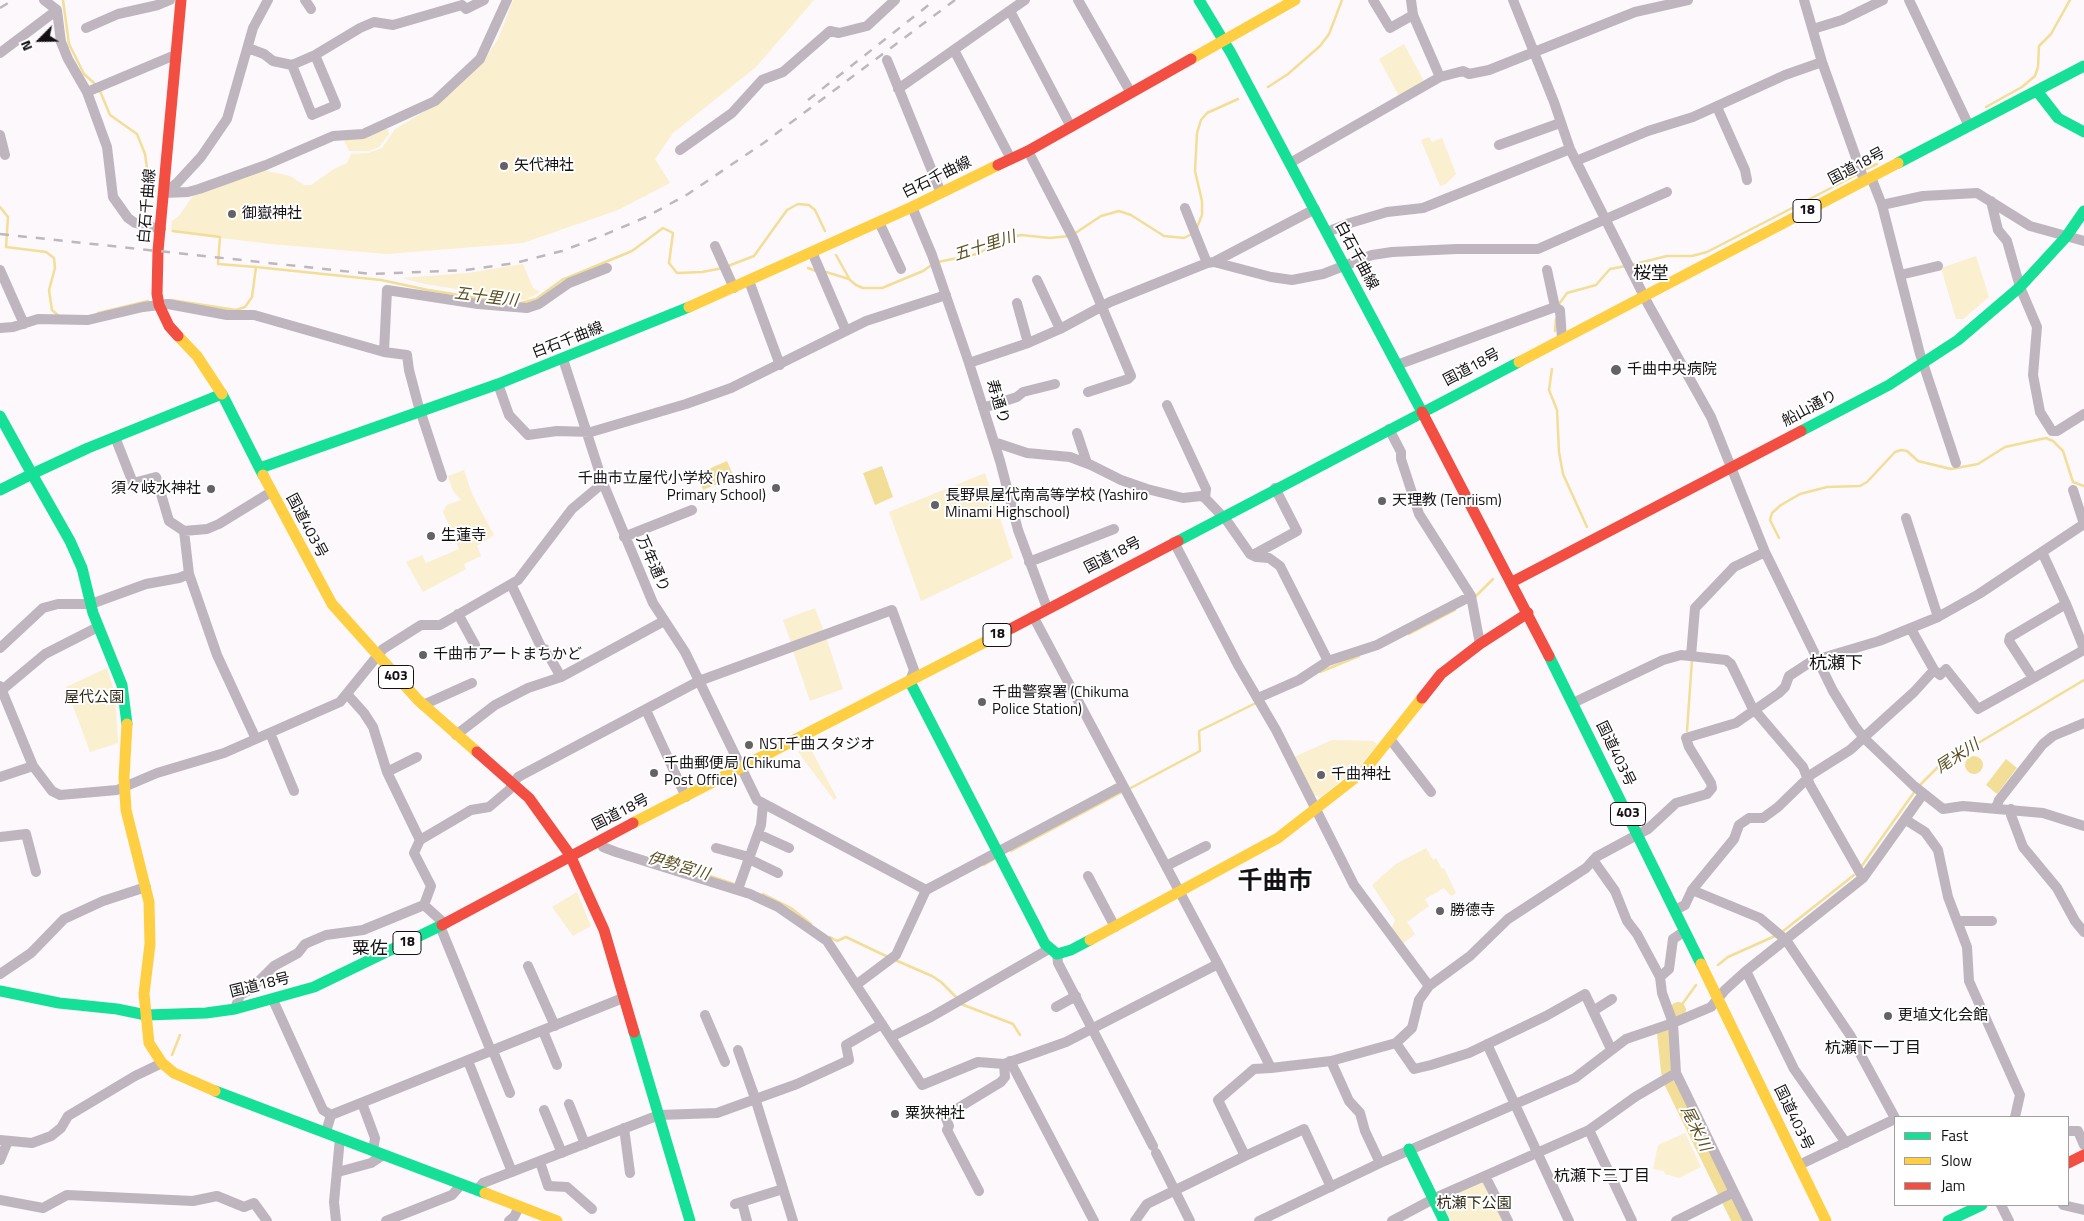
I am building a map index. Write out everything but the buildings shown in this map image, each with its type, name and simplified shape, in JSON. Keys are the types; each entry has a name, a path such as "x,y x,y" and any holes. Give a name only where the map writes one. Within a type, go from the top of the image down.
{"main road":[{"name":"白石千曲線","path":"181,0 157,284 160,305 169,326 202,363 222,394"},
{"path":"1199,0 1224,41 1295,0"},
{"name":"白石千曲線","path":"260,468 498,384 734,288 912,207 1028,151 1224,41 1422,412"},
{"name":"国道18号","path":"22,1008 123,1020 142,1015 206,1013 237,1004 273,1000 314,987 443,925 570,856 910,682 1275,488 2084,66"},
{"path":"2037,92 2052,113 2084,132"},
{"name":"船山通り","path":"1512,582 1889,385 1924,364 1958,340 2020,287 2066,236 2084,211"},
{"path":"0,490 115,437 222,394"},
{"name":"国道403号","path":"222,394 271,492 332,604 423,706 514,784 544,816 570,856 604,930 690,1221"},
{"name":"国道403号","path":"1422,412 1528,613 1638,834 1826,1221"},
{"path":"0,416 70,541 82,568 90,604 98,628 118,671 126,703 128,733 124,787 126,810 149,902 150,944 142,1015 150,1043 162,1063 185,1079 478,1190 551,1220"},
{"path":"910,682 998,852 1053,952 1115,927 1256,852 1316,810 1364,771 1436,679 1480,644 1528,613"},
{"name":"国道18号","path":"0,991 59,1003 117,1009 142,1015"},
{"path":"1408,1149 1444,1221"},
{"path":"2069,1162 2084,1155"},
{"path":"1948,1221 1980,1206"}],"street":[{"path":"44,0 57,10 61,42 68,59 94,89 107,147 113,197 128,218 135,223 161,229"},
{"path":"86,28 118,14 158,5 170,0"},
{"path":"164,193 177,183 201,157 227,119 253,28 268,0"},
{"path":"248,48 264,54 273,61 292,65 316,55 360,28 374,22 393,25 462,5 466,9 484,0"},
{"path":"164,193 188,192 207,186 266,165 332,136 363,134 435,101 480,59 505,3 488,0"},
{"path":"680,150 732,113 762,80 784,72 830,30 839,34 866,26 895,0"},
{"path":"898,89 1024,0"},
{"path":"1078,0 1131,94"},
{"path":"1373,0 1390,28 1413,14"},
{"path":"1411,0 1413,14 1440,77"},
{"path":"1513,0 1570,149 1644,296 1711,417 1765,552 1817,660 1833,691 1864,738 1919,791 1943,809 1963,806 2043,813 2084,826"},
{"path":"1290,164 1440,77 1464,71 1469,74 1489,70 1635,12 1688,0"},
{"path":"1804,0 1822,62 1868,179 1882,205 1924,364 1956,463"},
{"path":"1813,29 1842,20 1883,0"},
{"path":"1909,0 1969,126"},
{"path":"0,53 57,10"},
{"path":"1010,11 1071,127"},
{"path":"954,50 1010,160"},
{"path":"94,89 175,55"},
{"path":"292,65 312,115 336,105 316,55"},
{"path":"887,60 941,193"},
{"path":"1576,161 1648,131 1717,107 1736,96 1822,62"},
{"path":"1717,107 1745,170 1747,180"},
{"path":"1499,145 1560,123"},
{"path":"0,135 5,155"},
{"path":"1327,232 1387,212 1423,208 1570,149"},
{"path":"1028,151 1072,235 1131,376 1128,380 1112,381 1088,392"},
{"path":"1185,208 1193,232 1210,262 1287,279 1323,274 1372,255 1392,252 1457,249 1538,249 1667,192"},
{"path":"1882,205 1923,196 1977,193 2030,226 2084,241"},
{"path":"1991,201 1998,230 2006,241 2020,287 2038,334 2033,375 2040,412 2052,431 2057,431 2084,414"},
{"name":"寿通り","path":"912,207 933,258 969,363 1029,562 1047,608"},
{"path":"969,363 1028,343 1060,329 1102,306 1210,262 1315,209"},
{"path":"879,222 901,269"},
{"path":"715,246 734,288"},
{"path":"812,252 846,331"},
{"path":"1900,275 1938,266"},
{"path":"384,352 386,290 444,300 527,308 539,304 569,283 607,268"},
{"path":"0,270 24,324"},
{"path":"1547,270 1558,308 1562,339"},
{"path":"1037,280 1060,329"},
{"path":"749,281 780,364"},
{"path":"498,384 509,415 528,435 557,430 591,432 686,404 731,388 884,314 946,296"},
{"path":"1017,303 1028,343"},
{"path":"0,328 13,328 38,319 88,320 143,307 160,305 188,307 227,315 254,316 384,352 407,355 409,370 442,477"},
{"path":"1397,365 1558,308"},
{"name":"万年通り","path":"563,359 603,482 624,537 653,603 685,652 757,800 763,804"},
{"path":"983,408 1017,397 1030,390 1055,384"},
{"path":"1167,405 1206,489 1205,498"},
{"path":"1389,429 1401,452 1400,459 1419,514 1471,596 1480,644"},
{"path":"1077,433 1087,463"},
{"path":"115,437 133,483 156,477 169,521 184,531 206,529 219,524 271,492"},
{"path":"994,442 1027,452 1070,457 1087,463 1108,475 1147,489 1183,498 1200,496 1205,498 1253,555 1269,558 1280,566 1328,661"},
{"path":"98,628 45,654 1,688 33,766 52,791 60,795 100,792 124,787 157,774 206,760 340,702 383,649 421,625 440,625 518,580 572,509 603,482"},
{"path":"1253,555 1297,531 1275,488"},
{"path":"1245,1156 1218,1100 1254,1069 1332,1061 1396,1043 1412,1028 1419,1000 1429,986 1470,956 1508,919 1586,868 1593,860 1648,828 1676,803 1708,794 1712,788 1686,738 1736,723 1779,693 1785,686 1789,676 1812,661 1911,629 1979,594 2084,524 2073,490"},
{"path":"624,537 692,510"},
{"path":"1906,518 1938,616"},
{"path":"1029,562 1114,529"},
{"path":"184,531 189,574 217,654 256,739"},
{"path":"1174,542 1260,701 1354,885 1429,986"},
{"path":"1691,656 1695,608 1734,566 1765,552"},
{"path":"1911,629 1934,670 1940,675 1946,669 1978,709 2082,651 2083,646 2042,552"},
{"path":"0,648 43,608 58,604 90,604 146,584 179,578 189,574"},
{"path":"511,584 542,649 546,649 561,677"},
{"path":"1260,701 1299,680 1328,661 1377,645 1434,618 1471,596"},
{"path":"2033,678 2009,641 2010,637 2066,604"},
{"path":"237,1004 240,995 251,989 274,966 298,953 305,944 326,935 363,930 424,905 431,886 414,853 420,840 471,810 489,808 514,784 518,777 699,681 892,610 914,670 910,682"},
{"path":"458,614 475,646"},
{"path":"1033,616 1181,892 1271,1068"},
{"path":"456,735 495,704 528,688 561,677 664,622"},
{"path":"1572,703 1663,660 1681,656 1726,660 1731,664 1746,696 1755,710 1803,767 1807,779 1863,878"},
{"path":"1675,910 1685,905 1692,890 1734,839 1739,824 1749,818 1762,818 1778,807 1807,779 1850,750 1864,738 1914,692 1934,670"},
{"path":"423,706 472,683"},
{"path":"346,694 364,713 373,727 387,772 420,840"},
{"path":"646,710 686,797"},
{"path":"1996,808 1999,800 2043,744 2053,736 2084,723"},
{"path":"270,733 294,791"},
{"path":"1390,739 1431,792"},
{"path":"387,772 418,757"},
{"path":"0,777 33,766"},
{"path":"856,985 892,958 926,890 1125,789"},
{"path":"1258,1221 1408,1149 1575,1078 1626,1039 1672,1024 1711,1007 1746,971 1863,878 1906,820 1919,791"},
{"path":"738,889 758,834 763,804 926,890"},
{"path":"2011,810 2011,815 2023,847 2030,859 2057,888 2075,921 2084,932"},
{"path":"1906,820 1925,832 1938,850 1948,897 1967,947 1971,988 2020,1095 2015,1116"},
{"path":"0,837 26,834 36,872"},
{"path":"758,834 789,848"},
{"path":"600,841 603,847 616,852 738,889 778,907 827,942 922,1085 978,1062 1007,1063 1066,1042 1218,964"},
{"path":"1166,866 1206,846"},
{"path":"716,848 749,858 778,873"},
{"path":"1593,860 1615,891 1627,921 1637,934 1660,977 1662,993 1672,1024 1672,1075 1730,1194 1748,1221"},
{"path":"1088,876 1115,927"},
{"path":"0,974 31,953 64,919 104,901 146,887"},
{"path":"1692,890 1760,918 1786,940 1850,1035 1894,1116"},
{"path":"424,905 443,925 510,1093"},
{"path":"1957,921 1992,921"},
{"path":"1660,977 1669,969 1673,939 1685,931"},
{"path":"891,1037 1053,952 1190,1221"},
{"path":"528,966 555,1026"},
{"path":"1746,971 1794,1069 1846,1143"},
{"path":"1396,1043 1414,1069 1469,1052 1546,1016 1585,994 1611,1050"},
{"path":"1056,1007 1076,996"},
{"path":"331,1115 623,998"},
{"path":"1593,1011 1612,999"},
{"path":"273,1000 323,1110 331,1115"},
{"path":"705,1021 723,1063 739,1053 793,1221"},
{"path":"478,1190 482,1184 659,1115 717,1113 797,1084 849,1060 846,1045 882,1024"},
{"path":"543,1031 557,1065"},
{"path":"1487,1044 1536,1154 1569,1221"},
{"path":"468,1061 512,1172"},
{"path":"1332,1061 1349,1101 1360,1112 1365,1131 1380,1163"},
{"path":"0,1160 4,1140 32,1143 51,1136 61,1128 68,1116 135,1076 162,1063"},
{"path":"979,1191 947,1130 949,1126 945,1116 1002,1082 1005,1077 1007,1063"},
{"path":"1007,1063 1094,1221"},
{"path":"1392,1221 1433,1200 1589,1130 1672,1075"},
{"path":"338,1172 371,1163 378,1153 375,1138 362,1103"},
{"path":"569,1104 585,1144"},
{"path":"544,1110 562,1153"},
{"path":"326,1132 331,1115"},
{"path":"1798,1165 1894,1119"},
{"path":"624,1128 630,1173"},
{"path":"1135,1221 1147,1204 1174,1189 1304,1129 1331,1187"},
{"path":"1589,1130 1632,1221"},
{"path":"2069,1132 2078,1131 2084,1145"},
{"path":"336,1221 334,1202 340,1138"},
{"path":"540,1162 548,1186 567,1187 592,1209"},
{"path":"1485,1176 1508,1221"},
{"path":"386,1221 452,1195 461,1185"},
{"path":"747,1221 738,1202 783,1189"},
{"path":"1676,1221 1730,1194"},
{"path":"0,1200 43,1208 67,1195 193,1201 217,1196 244,1207 254,1203 267,1221"},
{"path":"2002,1206 2009,1221"},
{"path":"2068,1206 2084,1210"},
{"path":"509,1221 514,1217 519,1207"}],"green space":[{"path":"513,0 814,0 756,67 673,133 655,159 670,183 618,210 523,243 387,254 271,244 171,232 172,221 179,216 195,193 263,170 290,176 304,185 311,185 334,169 347,163 351,154 368,153 382,148 395,129 439,103 485,59 498,39"},
{"path":"1404,44 1424,81 1399,96 1379,59"},
{"path":"387,128 389,134 379,147 369,151 349,151 343,138 364,137"},
{"path":"1429,137 1432,142 1442,138 1456,174 1446,184 1440,186 1421,140"},
{"path":"1976,256 1989,297 1963,319 1956,319 1941,268"},
{"path":"523,264 533,288 540,292 525,300 425,284 402,278 468,273"},
{"path":"464,470 472,494 494,535 477,546 481,556 464,564 466,569 423,592 406,562 422,555 426,563 459,549 443,512 447,505 461,500 453,491 448,476"},
{"path":"985,473 1013,558 921,601 889,512"},
{"path":"815,608 824,632 791,643 783,620"},
{"path":"826,637 843,689 810,701 792,648"},
{"name":"屋代公園","path":"107,668 115,694 118,743 90,752 66,687"},
{"path":"1332,740 1374,741 1377,745 1360,765 1321,797 1313,795 1294,757"},
{"path":"809,746 837,798 834,800 798,752"},
{"path":"1426,848 1433,860 1436,858 1442,869 1444,868 1456,893 1451,896 1444,888 1425,899 1429,906 1407,922 1415,934 1401,945 1391,930 1395,920 1372,885 1396,864"},
{"path":"577,892 591,926 573,936 552,907"},
{"path":"1685,1133 1701,1167 1679,1178 1665,1174 1664,1171 1653,1169 1658,1145"},
{"name":"杭瀬下公園","path":"1483,1180 1502,1221 1451,1221 1441,1199"}],"shaded area":[{"path":"727,461 734,477 703,490 697,474"},
{"path":"882,466 893,497 875,505 863,473"},
{"path":"1974,756 1980,759 1983,765 1980,771 1974,774 1968,771 1965,765 1968,759"},
{"path":"2006,759 2017,768 1997,794 1986,785"}],"waterway":[{"path":"63,0 69,44 84,74 95,84"},
{"name":"五十里川","path":"1268,87 1288,74 1320,46 1329,34 1342,0"},
{"path":"1986,107 2022,87 2035,76 2038,67 2039,46 2051,34 2070,0"},
{"path":"100,91 110,115 137,134 145,154 150,190 155,191"},
{"name":"五十里川","path":"1196,230 1202,215 1202,201 1195,171 1197,133 1201,120 1207,113 1238,99"},
{"path":"1864,170 1877,164"},
{"path":"1631,265 1667,256 1692,256 1707,252 1858,174"},
{"name":"五十里川","path":"728,266 754,256 787,210 798,204 809,205 815,210 825,231"},
{"name":"五十里川","path":"0,207 8,217 6,247 46,252 54,258 55,268 49,290 52,310 59,316"},
{"name":"五十里川","path":"1074,234 1101,216 1119,211 1131,215 1164,236 1184,238 1192,234"},
{"name":"五十里川","path":"521,303 536,299 562,280 632,251 663,228 673,233 669,263 677,273 702,272 723,268"},
{"path":"173,231 220,237 218,264 256,267"},
{"name":"五十里川","path":"938,262 977,254 1007,238 1021,235 1050,238 1069,236"},
{"name":"五十里川","path":"836,255 850,280 863,288 882,288 923,271 933,264"},
{"path":"1559,304 1567,293 1596,285 1610,269 1626,266"},
{"name":"五十里川","path":"171,300 236,310 245,307 252,297 256,267 381,280 428,290 498,301"},
{"path":"808,268 816,271"},
{"path":"826,272 849,279"},
{"name":"五十里川","path":"98,313 148,301"},
{"path":"1555,331 1556,319"},
{"path":"1552,369 1549,390 1557,410 1559,452 1563,474 1587,527"},
{"path":"1779,538 1770,520 1772,513 1781,505 1800,494 1827,487 1860,486 1867,482 1895,452 1901,450 1907,451 1918,461 1951,469 1978,464 2005,447 2046,438 2053,441 2063,451 2073,482 2084,486"},
{"path":"1475,597 1493,579"},
{"path":"1409,634 1455,610"},
{"path":"1320,672 1359,656"},
{"path":"1687,731 1692,660"},
{"name":"尾米川","path":"1918,787 1938,767 2084,680"},
{"path":"1127,790 1200,751 1199,731 1256,703"},
{"name":"尾米川","path":"1861,867 1915,791"},
{"path":"1011,851 1122,792"},
{"path":"984,865 994,859"},
{"name":"尾米川","path":"1782,932 1854,875"},
{"name":"伊勢宮川","path":"710,876 737,885"},
{"name":"伊勢宮川","path":"763,894 791,908 811,924"},
{"name":"尾米川","path":"1718,965 1728,957 1775,936"},
{"name":"伊勢宮川","path":"830,937 837,941 846,937 888,957"},
{"path":"895,960 932,976 957,998"},
{"path":"1678,1010 1696,985"},
{"path":"961,1004 1013,1024 1020,1035"},
{"name":"尾米川","path":"1665,1033 1672,1082 1740,1221"},
{"name":"伊勢宮川","path":"172,1055 180,1035"}],"railway":[{"path":"0,8 13,0"},
{"path":"808,100 935,0"},
{"path":"0,234 371,274 466,270 515,263 562,251 604,235 646,217 688,194 765,142 955,0"}],"traffic: fast":[{"path":"1199,0 1231,53 1422,412"},
{"path":"1898,163 2084,66"},
{"path":"2037,91 2058,118 2084,132"},
{"path":"1801,431 1889,385 1958,340 2020,287 2066,237 2084,211"},
{"path":"260,468 498,384 689,307"},
{"path":"1178,541 1519,362"},
{"path":"0,416 32,474 88,448 222,394 263,475"},
{"path":"0,490 32,474 70,541 82,568 93,613 122,685 127,724"},
{"path":"1549,656 1701,964"},
{"path":"910,682 1045,944 1057,954 1071,950 1090,940"},
{"path":"0,991 59,1003 117,1009 146,1015 206,1013 235,1009 314,987 442,925"},
{"path":"634,1032 690,1221"},
{"path":"215,1091 485,1193"},
{"path":"1409,1149 1444,1221"},
{"path":"1948,1221 1980,1206"}],"traffic: slow":[{"path":"1191,59 1295,0"},
{"path":"1519,362 1898,163"},
{"path":"689,307 912,207 998,165"},
{"path":"178,336 197,356 222,394"},
{"path":"263,475 332,604 418,700 477,752"},
{"path":"633,823 1012,628"},
{"path":"1090,940 1278,838 1364,771 1422,698"},
{"path":"127,724 124,778 126,810 149,902 150,944 144,994 149,1043 162,1063 174,1073 215,1091"},
{"path":"1701,964 1826,1221"},
{"path":"485,1193 557,1221"}],"traffic: jam":[{"path":"178,336 169,326 159,305 157,294 158,251 181,0"},
{"path":"998,165 1028,151 1191,59"},
{"path":"1422,412 1549,656"},
{"path":"1512,582 1801,431"},
{"path":"1012,628 1178,541"},
{"path":"1422,698 1441,674 1480,644 1528,613"},
{"path":"477,752 529,798 570,855"},
{"path":"442,925 633,823"},
{"path":"570,855 604,930 634,1032"},
{"path":"2069,1162 2084,1155"}],"place":[{"name":"矢代神社","path":"504,166"},
{"name":"御嶽神社","path":"232,214"},
{"name":"千曲中央病院","path":"1616,370"},
{"name":"千曲市立屋代小学校 (Yashiro Primary School)","path":"776,488"},
{"name":"須々岐水神社","path":"211,489"},
{"name":"天理教 (Tenriism)","path":"1382,501"},
{"name":"長野県屋代南高等学校 (Yashiro Minami Highschool)","path":"935,505"},
{"name":"生蓮寺","path":"431,536"},
{"name":"千曲市アートまちかど","path":"423,655"},
{"name":"千曲警察署 (Chikuma Police Station)","path":"982,702"},
{"name":"NST千曲スタジオ","path":"749,745"},
{"name":"千曲郵便局 (Chikuma Post Office)","path":"654,773"},
{"name":"千曲神社","path":"1321,775"},
{"name":"勝德寺","path":"1440,911"},
{"name":"更埴文化会館","path":"1888,1016"},
{"name":"粟狹神社","path":"895,1114"}],"district":[{"name":"桜堂","path":"1651,275"},
{"name":"杭瀬下","path":"1836,665"},
{"name":"千曲市","path":"1275,883"},
{"name":"粟佐","path":"370,950"},
{"name":"杭瀬下一丁目","path":"1873,1049"},
{"name":"杭瀬下三丁目","path":"1602,1177"}]}
